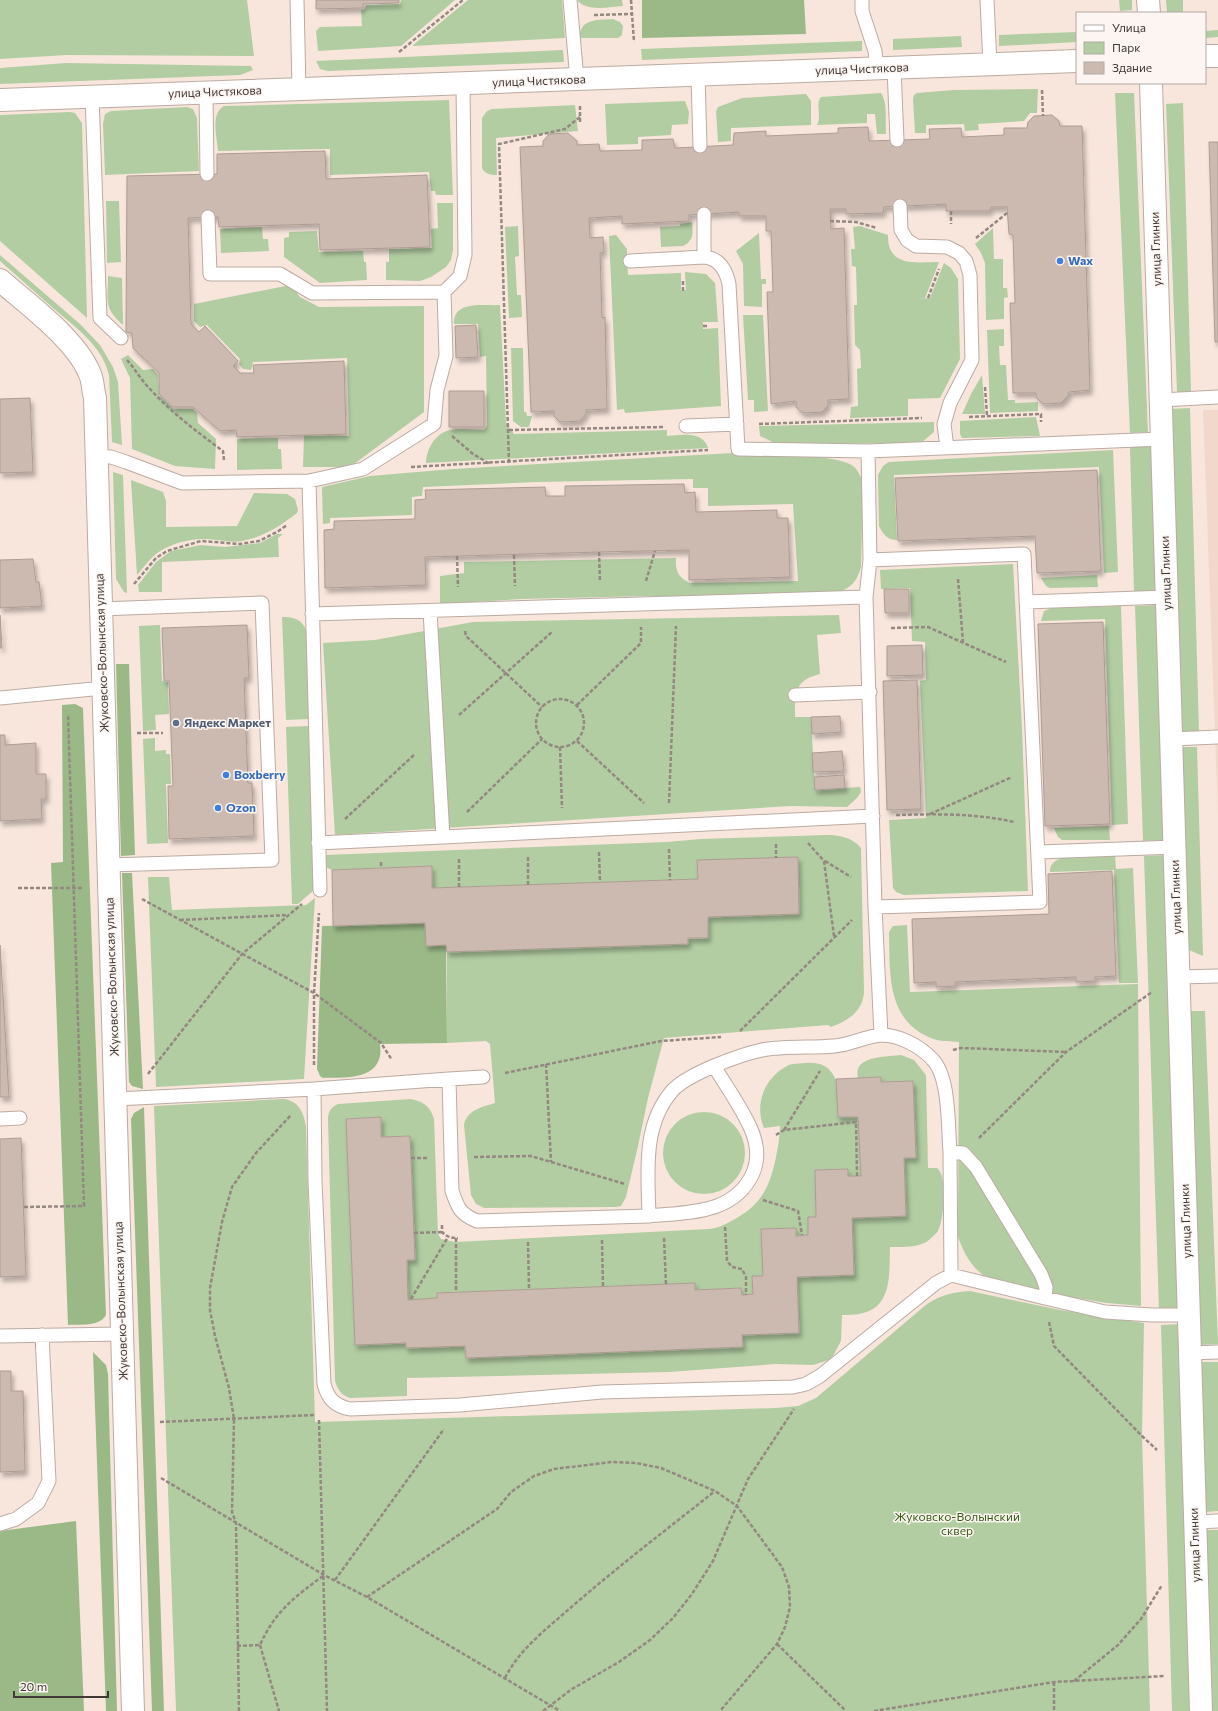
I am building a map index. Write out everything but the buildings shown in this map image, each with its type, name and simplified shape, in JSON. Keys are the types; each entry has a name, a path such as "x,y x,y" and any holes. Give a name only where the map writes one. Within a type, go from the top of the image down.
{"street":[{"path":"1148,0 1149,12"},
{"path":"1206,56 1218,56"},
{"name":"улица Чистякова","path":"0,100 463,84 578,90 698,76 1076,61"},
{"name":"улица Глинки","path":"1151,84 1200,1711"},
{"name":"Жуковско-Волынская улица","path":"0,280 66,338 81,358 91,377 95,398 133,1711"}],"lane":[{"path":"297,0 299,89"},
{"path":"570,0 578,90"},
{"path":"862,0 862,11 875,51 886,68 897,140"},
{"path":"987,0 990,64"},
{"path":"698,76 700,146"},
{"path":"208,217 210,274 280,274 312,293 444,292 460,276 465,255 463,84"},
{"path":"206,92 207,174"},
{"path":"92,96 100,318 121,338"},
{"path":"900,206 901,230 907,240 916,246 953,250 966,261 970,275 972,360 950,403 944,424 947,448"},
{"path":"704,214 704,257"},
{"path":"630,261 710,257 716,260 728,277 738,448 868,451 1162,439"},
{"path":"96,456 126,462 182,483 309,481 363,469 434,424 437,390 446,356 444,292"},
{"path":"1161,400 1218,397"},
{"path":"686,426 737,424"},
{"path":"868,451 870,560 866,597 870,692 875,907 881,1035"},
{"path":"309,481 320,890"},
{"path":"870,560 1024,554 1039,852 1040,902 875,907"},
{"path":"312,614 866,597"},
{"path":"1026,602 1167,597"},
{"path":"100,609 262,603 272,860 108,865"},
{"path":"430,611 443,836"},
{"path":"0,698 103,688"},
{"path":"795,695 870,692"},
{"path":"1171,739 1218,737"},
{"path":"318,843 873,816"},
{"path":"1039,852 1175,847"},
{"path":"1179,977 1218,976"},
{"path":"649,1216 648,1151 654,1120 672,1091 692,1076 714,1066 762,1050 836,1046 881,1035 896,1037 918,1046 934,1060 946,1086 950,1152 951,1275"},
{"path":"449,1079 452,1191 457,1206 465,1216 477,1221 649,1216 701,1210 721,1205 736,1197 748,1184 756,1166 757,1146 751,1129 714,1066"},
{"path":"116,1099 314,1089 483,1077"},
{"path":"314,1089 316,1197 324,1384 326,1393 339,1407 350,1409 460,1406 602,1392 793,1387 806,1384 820,1376 925,1291 951,1275 1105,1312 1152,1315 1189,1315"},
{"path":"0,1119 20,1118"},
{"path":"950,1152 963,1153 976,1167 1041,1274 1046,1287 1045,1298"},
{"path":"0,1336 122,1334"},
{"path":"0,1524 16,1519 38,1503 49,1481 42,1335"},
{"path":"1190,1353 1218,1352"},
{"path":"1195,1522 1218,1521"}],"path":[{"path":"398,52 463,0"},
{"path":"631,0 634,42"},
{"path":"571,16 632,14"},
{"path":"1042,88 1043,116"},
{"path":"578,90 580,124"},
{"path":"509,463 499,144 565,130 580,117"},
{"path":"928,298 953,250 1007,213"},
{"path":"830,221 856,222 905,236"},
{"path":"122,361 127,360 150,389 203,436 223,451 228,483"},
{"path":"737,424 1041,414 1044,444"},
{"path":"435,416 454,438 473,454 490,464"},
{"path":"509,430 686,426"},
{"path":"410,467 509,463 738,448"},
{"path":"132,586 156,558 167,550 201,541 240,544 259,541 277,532 310,508"},
{"path":"577,704 641,643 641,604 655,551"},
{"path":"599,552 600,605"},
{"path":"514,554 516,608"},
{"path":"457,556 458,610 466,636 542,707"},
{"path":"957,556 963,642"},
{"path":"670,880 668,826 676,603"},
{"path":"868,628 928,627 1029,672"},
{"path":"24,1206 84,1206 69,723 65,692"},
{"path":"562,698 577,704 585,719 585,727 582,735 577,741 570,745 560,747 548,744 542,739 536,726 538,713 542,707 555,699 562,698"},
{"path":"138,733 163,733"},
{"path":"443,836 542,739"},
{"path":"577,741 668,826"},
{"path":"560,747 563,831"},
{"path":"930,814 1034,767"},
{"path":"873,816 930,814 992,817 1037,828"},
{"path":"597,830 600,882"},
{"path":"528,833 528,885"},
{"path":"802,843 808,843 824,860 834,937"},
{"path":"776,844 783,844"},
{"path":"18,888 109,888"},
{"path":"148,1075 242,954 320,890"},
{"path":"314,1089 314,993 320,890"},
{"path":"142,899 314,993 381,1044"},
{"path":"734,1036 863,909 875,907"},
{"path":"180,920 290,915"},
{"path":"973,1143 1066,1052 1142,998"},
{"path":"483,1077 661,1041 727,1037"},
{"path":"784,1130 836,1046"},
{"path":"934,1060 947,1051 961,1048 1066,1052"},
{"path":"546,1064 551,1162"},
{"path":"239,1711 236,1523 232,1512 234,1419 229,1388 215,1336 210,1310 210,1288 213,1266 227,1201 232,1187 256,1153 293,1113 315,1103"},
{"path":"757,1146 784,1130 857,1122 857,1176"},
{"path":"411,1158 531,1156 648,1191"},
{"path":"760,1199 798,1211 802,1235"},
{"path":"442,1218 442,1232"},
{"path":"725,1224 727,1261 732,1267 742,1269 746,1277 746,1295"},
{"path":"414,1233 442,1232 448,1237 463,1238"},
{"path":"601,1232 603,1286"},
{"path":"663,1232 666,1285"},
{"path":"411,1299 448,1237"},
{"path":"456,1238 456,1292"},
{"path":"528,1238 529,1290"},
{"path":"1045,1298 1054,1346 1157,1450"},
{"path":"335,1580 460,1406"},
{"path":"543,1711 650,1640 673,1618 692,1594 712,1561 748,1479 794,1411"},
{"path":"160,1422 318,1415 327,1711"},
{"path":"367,1596 497,1509 511,1492 534,1476 554,1469 612,1462 636,1463 661,1468 715,1490 737,1506 782,1567 789,1587 790,1607 785,1627 777,1644 720,1711"},
{"path":"161,1478 324,1575 367,1596 505,1678 549,1706 560,1711"},
{"path":"505,1678 512,1663 538,1637 626,1561 715,1490"},
{"path":"279,1711 260,1645 266,1631 287,1603 324,1575"},
{"path":"1073,1681 1118,1645 1141,1619 1162,1586"},
{"path":"777,1644 846,1711"},
{"path":"237,1646 260,1645"},
{"path":"874,1711 1054,1682 1165,1676"},
{"path":"1054,1682 1054,1711"}],"shaded area":[{"path":"1203,410 1218,410 1218,815"}],"green space":[{"path":"0,0 247,0 254,56 67,55 0,59"},
{"path":"401,0 455,0 401,46 318,51 316,31 320,27 362,26 361,10 365,9 366,5 400,4"},
{"path":"468,0 562,0 565,38 412,46"},
{"path":"577,0 622,0 623,6 598,8 586,6"},
{"path":"642,0 804,0 806,34 642,38"},
{"path":"1119,0 1132,0 1132,10 1120,11"},
{"path":"1166,0 1183,0 1183,12 1167,12"},
{"path":"613,19 620,22 623,26 622,35 618,38 581,38 581,30 587,23 597,20"},
{"path":"1218,30 1218,37 1206,38 1206,31"},
{"path":"1076,32 1076,42 999,46 999,35"},
{"path":"961,36 962,47 893,50 893,39"},
{"path":"862,41 862,51 642,60 641,49"},
{"path":"563,50 564,62 328,71 320,69 316,61"},
{"path":"66,63 251,66 253,70 240,75 0,84 0,68"},
{"path":"1038,89 1037,113 1030,113 1024,121 978,124 979,130 965,131 964,124 926,125 926,133 915,133 913,99 914,95 917,93 954,90"},
{"path":"881,93 885,102 886,134 877,134 875,114 867,114 867,123 817,125 819,118 819,100 821,97"},
{"path":"1115,93 1134,93 1148,432 1130,433"},
{"path":"806,94 811,101 811,125 731,128 731,141 718,142 716,111 718,107 742,98"},
{"path":"449,100 453,195 436,195 435,191 431,191 429,172 330,175 330,149 218,151 215,126 217,114 224,106"},
{"path":"685,101 689,112 688,124 672,125 671,135 638,137 638,144 607,145 605,104"},
{"path":"1183,103 1191,392 1177,392 1166,104"},
{"path":"575,105 578,131 496,138 497,175 488,174 483,170 482,118 487,111 492,109"},
{"path":"187,107 193,109 197,118 199,171 105,175 103,124 105,114 111,111"},
{"path":"75,113 82,123 87,318 0,241 0,115"},
{"path":"106,201 119,201 121,262 107,263"},
{"path":"437,203 453,203 453,250 451,260 446,267 431,277 420,281 386,280 386,262 389,262 389,249 432,248 431,229 438,228"},
{"path":"692,222 692,236 687,244 683,246 661,247 660,227 680,226 680,224"},
{"path":"518,226 519,256 515,257 517,295 521,295 522,317 509,318 505,227"},
{"path":"860,226 888,235 889,246 892,253 898,258 913,262 939,262 925,298 917,299 930,298 944,263 951,268 958,279 960,359 940,398 908,399 908,416 850,418 851,407 858,406 857,369 861,368 860,350 855,345 854,305 857,305 856,267 852,266 851,249 855,249 853,227"},
{"path":"262,227 263,239 268,239 269,251 221,253 220,229"},
{"path":"993,228 994,259 1003,259 1003,288 1007,288 1008,297 1004,298 1004,319 986,320 985,263 975,244"},
{"path":"317,231 319,252 363,251 364,262 366,262 367,280 320,283 284,257 284,238 289,237 289,232"},
{"path":"759,233 761,279 766,279 766,284 762,284 762,307 744,306 743,264 736,251"},
{"path":"616,235 627,249 628,275 681,273 681,291 686,290 685,272 706,274 715,283 718,322 703,322 703,329 718,328 721,406 625,413 624,409 617,410 609,236"},
{"path":"0,255 80,324 100,345 113,367 118,382 122,445 112,442 109,375 100,355 87,337 0,261"},
{"path":"108,276 122,278 123,325 109,308 107,298"},
{"path":"291,285 300,297 319,307 424,306 424,412 350,467 303,467 304,435 349,436 347,358 253,362 251,370 243,369 239,364 240,359 207,325 200,327 194,321 194,304"},
{"path":"478,305 500,305 506,423 514,434 667,430 667,436 697,436 702,439 708,448 426,463 426,458 430,447 436,438 441,434 455,429 484,430 487,426 486,356 480,357 478,324 454,324 455,316 458,311 464,308"},
{"path":"743,315 763,315 768,411 754,412 754,400 748,400"},
{"path":"1004,329 1004,346 999,346 1000,365 1006,365 1008,400 1015,400 1015,403 1038,402 1038,411 990,413 987,330"},
{"path":"511,348 523,348 524,412 526,412 527,416 532,416 529,427 521,427 513,421"},
{"path":"128,355 143,370 153,369 158,375 159,395 174,409 193,409 197,413 198,423 216,439 215,469 175,466 132,449 130,378 121,359"},
{"path":"982,375 985,414 962,414 971,394"},
{"path":"1190,408 1199,733 1178,734 1169,409"},
{"path":"1036,417 1040,436 962,438 960,434 960,421"},
{"path":"934,422 934,432 921,443 777,444 760,436 759,426"},
{"path":"278,438 278,449 281,449 282,469 237,470 237,439"},
{"path":"1130,447 1155,447 1159,592 1134,593"},
{"path":"1113,450 1118,572 1104,573 1099,467 894,475 897,540 886,536 879,526 878,475 883,466 889,462"},
{"path":"733,453 814,456 844,462 855,468 863,482 861,567 857,578 852,585 841,591 718,598 647,596 521,599 440,604 440,576 464,573 464,562 676,558 678,573 690,583 798,581 793,504 708,506 708,488 693,488 693,479 538,482 423,487 422,496 412,497 412,515 330,518 330,523 323,524 322,487 370,476 453,469"},
{"path":"113,472 123,475 127,593 124,592 116,579"},
{"path":"131,480 163,492 166,501 166,527 237,526 254,493 287,494 295,499 298,510 297,513 278,527 265,534 250,539 234,542 201,539 188,540 174,544 156,554 148,561 137,575"},
{"path":"277,534 283,534 278,538 279,557 162,562 162,592 139,592 138,585 156,562 171,551 201,545 225,547 260,543"},
{"path":"1013,564 1022,728 1028,891 904,895 896,892 893,888 889,820 926,818 920,681 926,680 925,642 912,641 910,588 881,589 880,570"},
{"path":"1097,575 1098,587 1050,588 1046,586 1041,578"},
{"path":"1158,605 1166,840 1143,841 1135,606"},
{"path":"1121,606 1128,824 1112,825 1105,619 1041,621 1044,611 1051,608"},
{"path":"839,615 841,633 817,635 820,674 805,680 798,689 795,701 795,717 811,717 815,790 860,787 861,792 847,807 790,806 335,835 323,643 375,640 473,622"},
{"path":"282,617 297,620 303,624 307,632 309,719 286,720"},
{"path":"160,625 162,681 168,682 169,714 155,715 156,730 143,731 139,626"},
{"path":"116,664 129,664 135,855 121,856"},
{"path":"75,704 83,708 106,1315 99,1321 83,1325 68,1325 51,863 63,862 62,705"},
{"path":"309,726 314,890 298,904 292,904 286,727"},
{"path":"155,738 155,751 166,750 166,754 170,754 171,784 166,784 168,843 147,844 143,739"},
{"path":"1180,747 1197,747 1203,956 1189,950"},
{"path":"1109,826 1110,840 1062,840 1058,837 1054,828"},
{"path":"823,835 840,836 855,842 861,848 864,992 861,1005 858,1010 843,1022 831,1027 828,1025 664,1038 648,1098 626,1197 621,1206 484,1208 476,1204 471,1195 464,1125 468,1116 476,1110 495,1103 490,1044 486,1041 447,1043 447,952 708,938 708,917 799,914 798,857 697,861 698,879 432,888 432,866 332,870 326,866 324,862 324,855"},
{"path":"1115,855 1116,869 1133,868 1138,983 1119,983 1114,870 1050,872 1053,863 1061,858 1071,856"},
{"path":"1167,855 1182,1309 1159,1310 1144,856"},
{"path":"122,873 132,873 143,1089 132,1086 129,1082"},
{"path":"148,877 169,877 172,910 306,905 315,898 304,1079 156,1087"},
{"path":"425,923 426,946 446,945 447,1043 380,1044 380,1054 377,1064 372,1070 365,1074 339,1078 323,1078 320,1076 317,1069 322,926"},
{"path":"907,925 910,992 1138,984 1141,1306 1107,1303 1064,1296 984,1276 975,1268 968,1258 958,1237 959,1042 941,1041 931,1038 916,1030 898,1007 891,978 889,932 893,926"},
{"path":"1186,1011 1205,1011 1218,1344 1200,1345"},
{"path":"901,1055 914,1060 926,1075 928,1168 937,1168 943,1180 944,1198 942,1217 938,1231 925,1243 910,1246 890,1247 889,1277 880,1303 873,1309 860,1314 842,1315 841,1341 833,1356 829,1360 813,1365 776,1364 669,1372 407,1378 407,1396 350,1398 342,1394 339,1390 335,1381 328,1119 330,1110 336,1105 411,1099 423,1103 431,1111 434,1119 438,1234 441,1239 455,1242 709,1229 722,1226 744,1213 758,1200 768,1185 774,1167 780,1126 764,1128 760,1110 763,1093 772,1078 779,1071 791,1064 814,1063 826,1067 832,1073 836,1081 838,1117 858,1117 861,1176 848,1176 848,1169 815,1170 816,1217 808,1217 808,1235 796,1236 796,1228 761,1229 763,1276 752,1276 753,1294 742,1295 741,1288 695,1290 695,1283 437,1293 437,1298 408,1300 407,1260 415,1260 410,1136 381,1137 381,1117 346,1119 355,1344 406,1343 406,1348 465,1346 466,1358 742,1347 742,1335 799,1333 797,1277 854,1274 852,1218 906,1216 904,1158 916,1158 913,1081 881,1082 881,1077 858,1078 858,1070 860,1065 866,1061 880,1057"},
{"name":"Жуковско-Волынский сквер","path":"284,1099 293,1102 300,1108 306,1127 315,1422 776,1408 798,1406 816,1398 927,1304 942,1296 964,1291 1060,1310 1144,1323 1142,1436 1150,1711 176,1711 154,1106"},
{"path":"144,1107 164,1711 152,1711 131,1119 134,1113"},
{"path":"704,1112 720,1115 733,1124 742,1137 745,1153 742,1169 733,1182 720,1191 704,1194 688,1191 675,1182 666,1169 663,1153 666,1137 675,1124 688,1115"},
{"path":"1181,1324 1192,1711 1172,1711 1161,1325"},
{"path":"93,1352 106,1365 108,1374 117,1711 106,1711"},
{"path":"1200,1362 1218,1362 1218,1511 1205,1512"},
{"path":"76,1521 84,1711 0,1711 0,1531"},
{"path":"1204,1530 1218,1530 1218,1711 1209,1711"}],"place":[{"name":"Wax","path":"1060,261"},
{"name":"Яндекс Маркет","path":"176,723"},
{"name":"Boxberry","path":"226,775"},
{"name":"Ozon","path":"218,808"}]}
